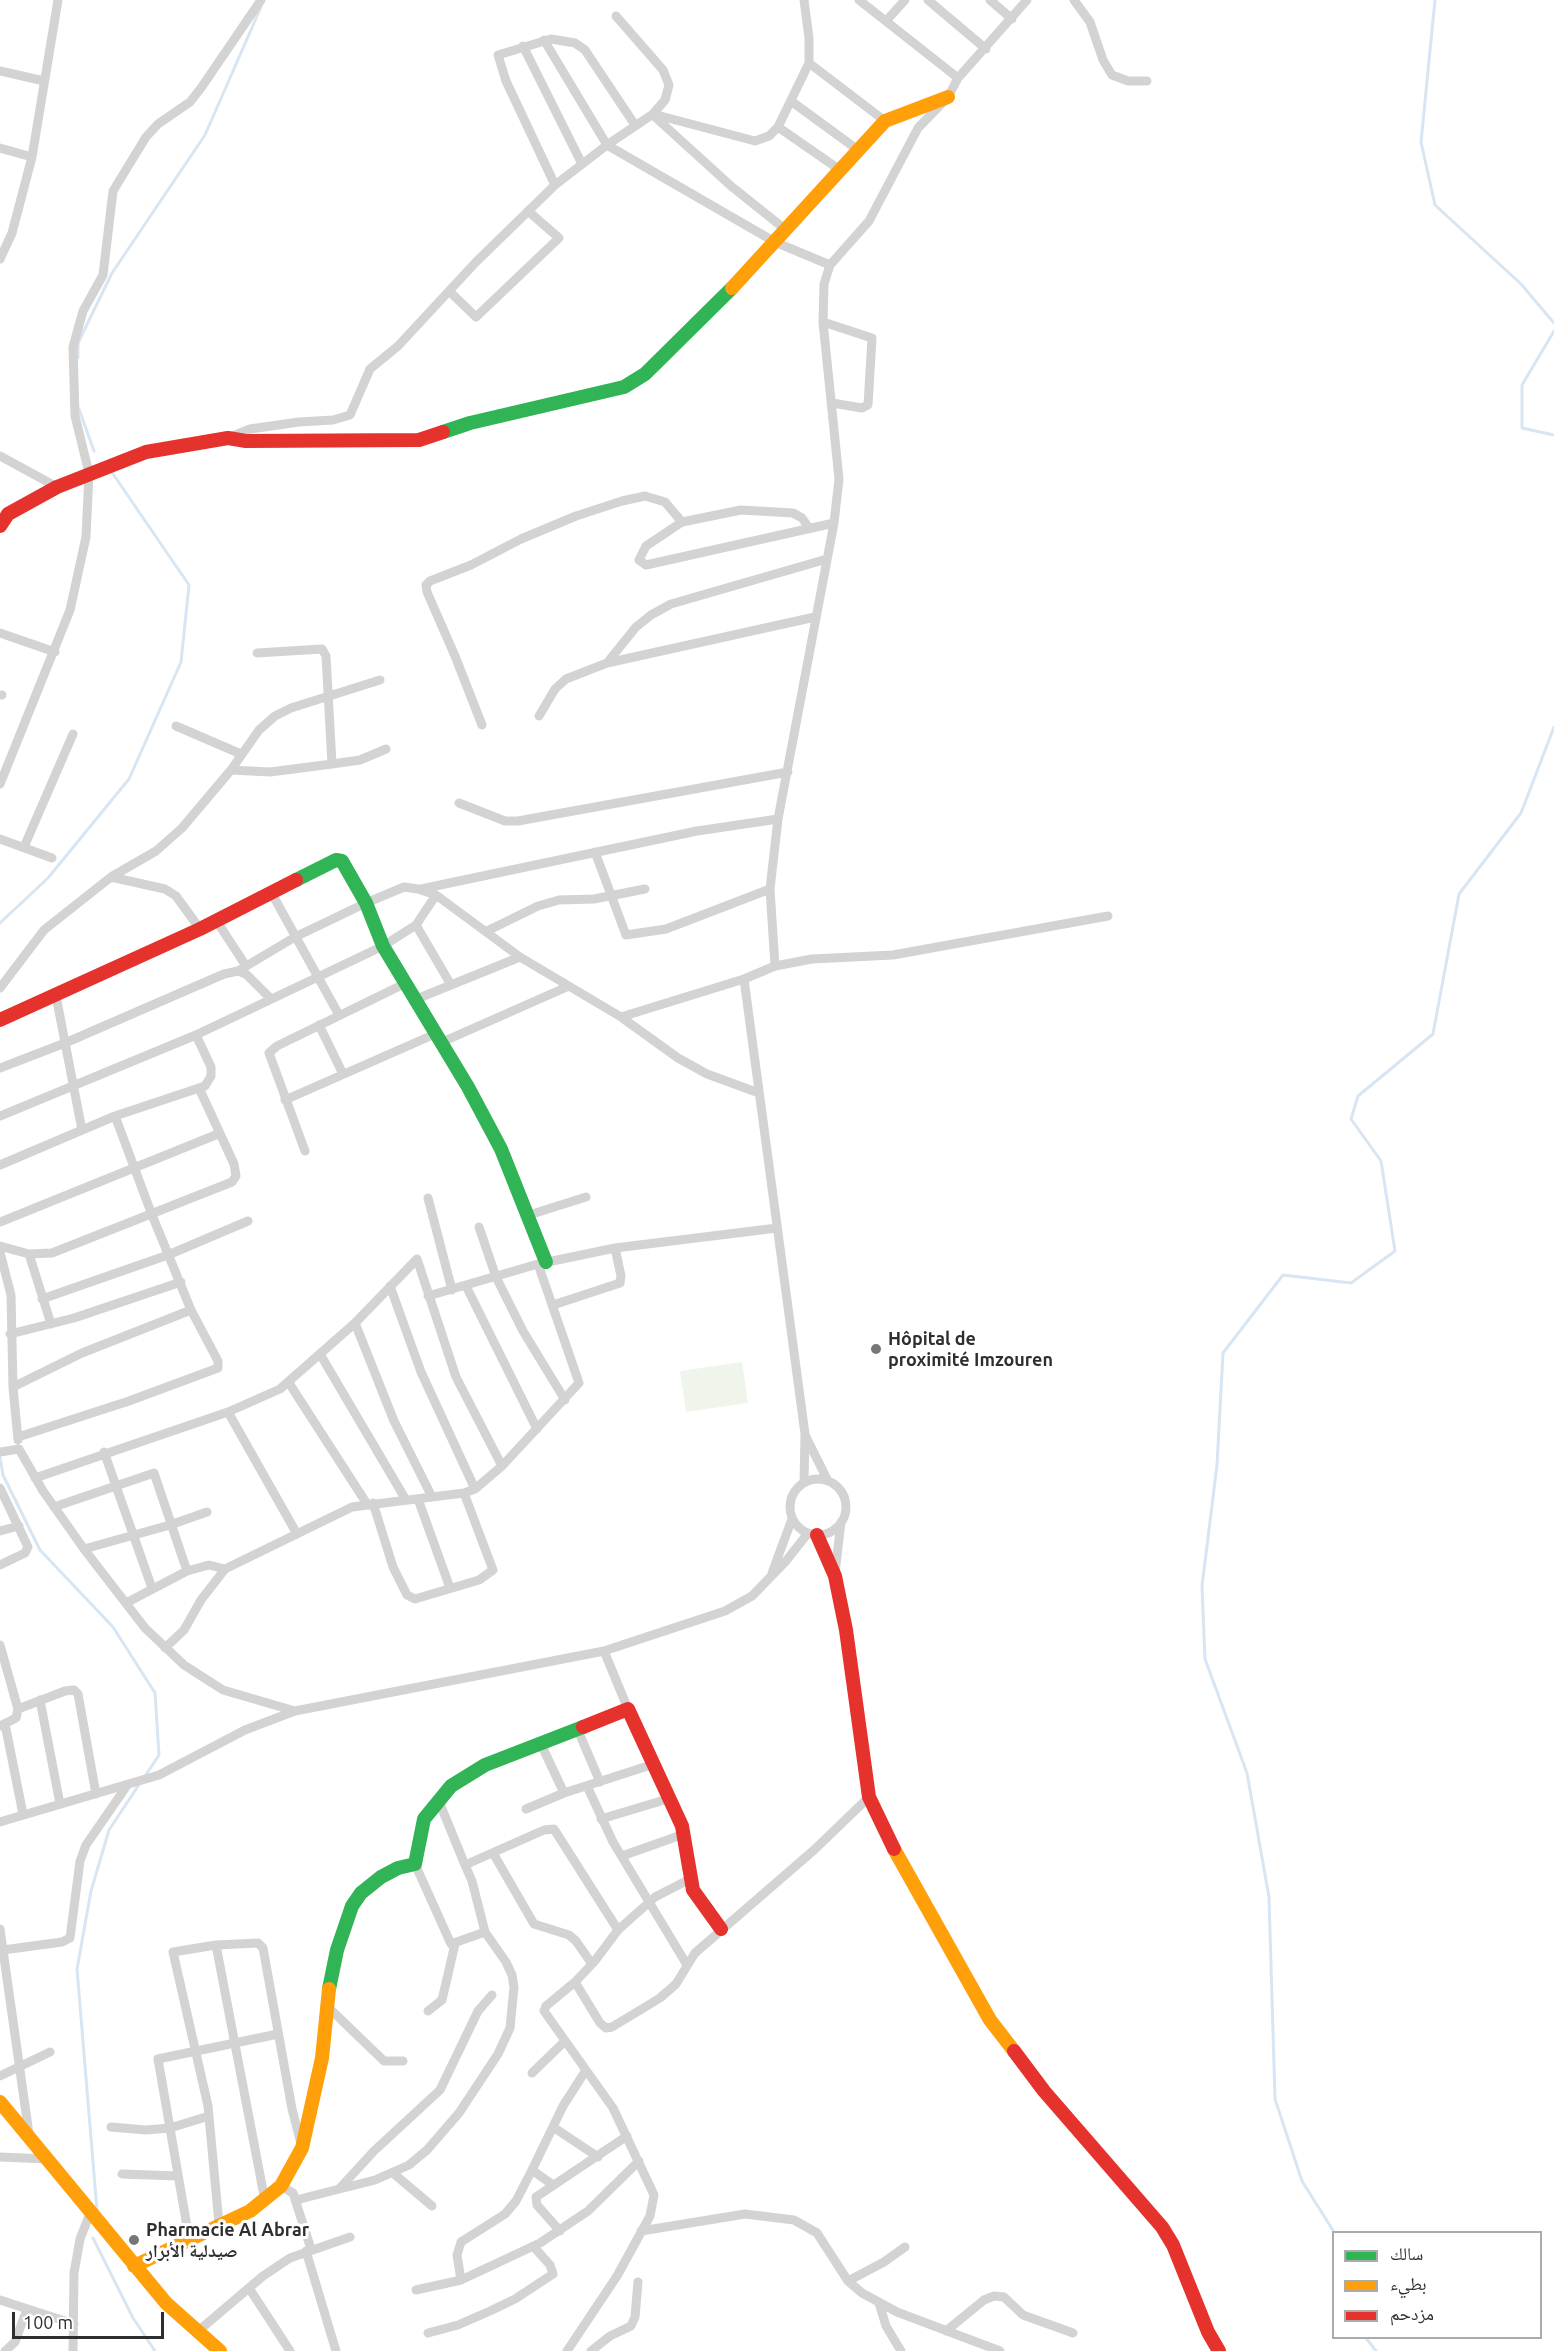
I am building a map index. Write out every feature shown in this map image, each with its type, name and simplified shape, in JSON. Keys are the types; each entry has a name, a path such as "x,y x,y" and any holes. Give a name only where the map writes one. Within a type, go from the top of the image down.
{"street":[{"path":"0,260 12,233 32,157 58,0"},
{"path":"0,784 70,610 86,537 89,473 75,416 73,346 83,311 103,275 113,191 146,137 158,124 190,102 207,81 261,0"},
{"path":"653,114 755,141 769,136 778,127 809,63 809,38 804,0"},
{"path":"859,0 958,78"},
{"path":"886,21 905,0"},
{"path":"928,0 986,50"},
{"path":"990,0 1012,19"},
{"path":"775,966 770,889 778,819 811,654 815,617 834,523 839,479 823,322 824,284 830,265 869,221 918,128 948,97 958,78 986,50 1027,0"},
{"path":"1074,0 1090,22 1103,60 1112,75 1128,81 1147,81"},
{"path":"0,526 8,514 57,487 146,452 228,438 250,429 333,420 350,415 370,369 398,346 528,211 555,185 582,164 653,114 665,100 669,85 663,70 616,16"},
{"path":"555,185 506,81 498,55 544,40 563,40 575,43 585,50 635,125"},
{"path":"544,40 607,145 775,242 830,265"},
{"path":"523,46 582,164"},
{"path":"809,63 885,121"},
{"path":"0,71 44,81"},
{"path":"228,438 246,441 419,440 470,423 624,387 645,374 660,360 775,242 885,121 948,97"},
{"path":"791,101 858,150"},
{"path":"653,114 731,186 786,230"},
{"path":"778,127 840,170"},
{"path":"0,148 32,157"},
{"path":"449,291 476,317 559,238 528,211"},
{"path":"823,322 872,338 868,405 862,408 832,403"},
{"path":"0,456 57,487"},
{"path":"482,725 426,585 430,581 471,565 521,539 576,516 622,501 645,496 664,502 682,522"},
{"path":"809,528 793,513 741,510 682,522 646,546 639,557 640,563 646,565 834,523"},
{"path":"607,663 636,627 671,604 827,559"},
{"path":"539,716 555,689 566,679 607,663 815,617"},
{"path":"0,633 55,652"},
{"path":"257,653 322,649 326,656 332,764"},
{"path":"0,988 30,945 44,930 111,878 165,843 182,828 231,770 259,730 275,716 291,708 380,680"},
{"path":"176,726 241,754"},
{"path":"24,848 73,734"},
{"path":"231,770 270,772 332,764 360,760 386,749"},
{"path":"459,803 505,821 518,821 788,772"},
{"path":"418,889 490,876 596,852 778,819"},
{"path":"0,839 52,858"},
{"path":"596,852 626,935 666,929 770,889"},
{"path":"0,1020 200,929 336,860 342,861 366,903 383,946 501,1149 529,1215 553,1305 579,1383 502,1466 475,1488 464,1493 352,1507 225,1569 201,1600 183,1630 165,1648"},
{"path":"111,878 165,890 176,896 200,929"},
{"path":"0,1068 65,1043 165,998 242,969 295,937 404,887 436,895 520,957 621,1017 693,1067 759,1093"},
{"path":"487,932 538,906 559,900 645,889"},
{"path":"272,891 316,977 339,1015"},
{"path":"0,1116 196,1035 383,946 416,924 436,895"},
{"path":"621,1017 744,979 775,966 812,959 893,955 1108,916"},
{"path":"216,920 242,969 271,999"},
{"path":"416,924 451,985"},
{"path":"414,1000 520,957"},
{"path":"744,979 804,1434 804,1483"},
{"path":"305,1150 269,1053 319,1025 404,984"},
{"path":"285,1101 343,1074 569,986"},
{"path":"56,996 82,1130"},
{"path":"319,1025 343,1074"},
{"path":"0,1165 115,1116 199,1088 210,1081 211,1067 196,1035"},
{"path":"0,1246 29,1254 59,1251 232,1182 236,1176 234,1164 218,1134 199,1088"},
{"path":"18,1437 215,1371 218,1368 218,1361 191,1310 168,1255 115,1116"},
{"path":"0,1222 218,1134"},
{"path":"529,1215 586,1197"},
{"path":"428,1198 452,1290"},
{"path":"42,1299 168,1255 248,1221"},
{"path":"479,1227 495,1277 523,1331 565,1400"},
{"path":"428,1296 542,1263 615,1248 777,1228"},
{"path":"553,1305 620,1283 621,1276 615,1248"},
{"path":"0,1252 11,1295 10,1334 18,1437 15,1449 84,1549 145,1628 165,1648 184,1665 223,1690 295,1711"},
{"path":"29,1254 51,1324"},
{"path":"35,1478 104,1452 228,1412 289,1383 355,1323 417,1258 456,1377 502,1466"},
{"path":"10,1334 51,1324 181,1282"},
{"path":"390,1286 421,1372 475,1488"},
{"path":"466,1286 537,1429"},
{"path":"13,1387 82,1353 191,1310"},
{"path":"355,1323 394,1421 432,1497"},
{"path":"320,1354 406,1500"},
{"path":"289,1383 370,1504 393,1568 407,1594 415,1599 479,1580 493,1570 464,1493"},
{"path":"228,1412 297,1534"},
{"path":"804,1434 828,1481"},
{"path":"0,1452 15,1449"},
{"path":"104,1452 152,1588"},
{"path":"54,1507 154,1473 187,1571"},
{"path":"770,1579 792,1519 791,1500 796,1489 804,1483 819,1479 828,1481 840,1489 846,1506 841,1522 835,1576"},
{"path":"0,1488 20,1526 28,1551 0,1565"},
{"path":"418,1498 450,1588"},
{"path":"84,1549 207,1512"},
{"path":"792,1519 813,1534 835,1576 846,1630 869,1797 887,1839 990,2020 1044,2091 1162,2227 1173,2245 1208,2332 1219,2351"},
{"path":"0,1822 159,1775 245,1730 295,1711 604,1651 725,1611 752,1596 813,1534 827,1533 841,1522"},
{"path":"0,1531 20,1526"},
{"path":"126,1603 187,1571 208,1565 225,1569"},
{"path":"0,1645 18,1708 16,1718 2,1725 23,1814"},
{"path":"604,1651 628,1709 671,1798 684,1834 697,1897 721,1929"},
{"path":"18,1708 65,1690 74,1690 78,1694 96,1794"},
{"path":"40,1700 60,1804"},
{"path":"485,1932 455,1944 448,1942 415,1864 424,1819 438,1799 463,1777 485,1765 628,1709"},
{"path":"577,1728 600,1782"},
{"path":"540,1742 564,1793"},
{"path":"526,1809 564,1793 654,1764"},
{"path":"3,1950 62,1942 70,1938 80,1861 86,1845 128,1786"},
{"path":"587,1786 601,1819 687,1965"},
{"path":"575,1982 600,2023 606,2028 612,2027 669,1992 695,1953 806,1857 869,1797"},
{"path":"601,1819 671,1798"},
{"path":"296,2200 393,2173 410,2165 427,2151 459,2113 498,2054 510,2028 514,1987 512,1975 485,1932 472,1881 438,1799"},
{"path":"465,1865 543,1830 554,1829 618,1930"},
{"path":"622,1856 684,1834"},
{"path":"493,1853 534,1924 569,1935 576,1941 592,1965"},
{"path":"134,2266 250,2211 281,2186 302,2148 322,2058 330,1981 337,1950 357,1899 381,1877 398,1868 415,1864"},
{"path":"567,2351 617,2276 650,2216 654,2196 613,2108 544,2011 546,2006 592,1965 618,1930 649,1902 692,1878"},
{"path":"0,1929 30,2140"},
{"path":"219,2224 209,2116 173,1952 216,1945 258,1943 262,1945 302,2148"},
{"path":"428,2011 442,2000 455,1944"},
{"path":"216,1945 265,2201"},
{"path":"340,2188 374,2151 440,2090 478,2011 492,1995"},
{"path":"329,2008 384,2061 403,2061"},
{"path":"189,2238 158,2059 278,2034"},
{"path":"532,2073 565,2041"},
{"path":"0,2076 50,2052"},
{"path":"461,2280 457,2255 461,2242 505,2214 516,2201 553,2127 586,2070"},
{"path":"0,2102 166,2303 220,2351"},
{"path":"111,2127 146,2130 170,2128 209,2116"},
{"path":"553,2127 598,2157"},
{"path":"560,2231 535,2200 538,2194 627,2136"},
{"path":"0,2157 47,2159"},
{"path":"416,2290 461,2280 560,2231 588,2211 639,2162"},
{"path":"532,2170 553,2185"},
{"path":"393,2173 432,2206"},
{"path":"122,2174 178,2176"},
{"path":"281,2186 293,2193 296,2200 336,2351"},
{"path":"73,2351 74,2273 80,2239 91,2211"},
{"path":"641,2231 745,2214 794,2220 817,2233 848,2281 862,2293 879,2303 1000,2351"},
{"path":"197,2332 249,2288 290,2258 350,2237"},
{"path":"428,2333 458,2325 490,2311 553,2274 550,2265 533,2246"},
{"path":"848,2281 869,2271 905,2247"},
{"path":"591,2351 610,2336 631,2326 635,2317 638,2282"},
{"path":"249,2288 290,2351"},
{"path":"946,2331 984,2300 994,2296 1004,2297 1023,2315 1073,2333"},
{"path":"0,2300 74,2324"},
{"path":"879,2303 886,2326 901,2351"},
{"path":"5,2351 15,2342 27,2309"}],"shaded area":[{"path":"742,1362 748,1403 686,1412 680,1371"}],"waterway":[{"path":"1435,0 1421,142 1435,205 1521,284 1554,323"},
{"path":"78,358 78,343 112,273 205,135 261,7"},
{"path":"1554,331 1522,385 1522,428 1554,435"},
{"path":"79,409 94,451"},
{"path":"0,923 48,878 129,779 181,662 189,585 111,471"},
{"path":"1333,2231 1302,2181 1275,2099 1269,1897 1247,1773 1205,1659 1202,1586 1217,1465 1223,1353 1283,1275 1351,1283 1395,1251 1381,1161 1351,1119 1358,1096 1433,1034 1459,894 1521,813 1554,727"},
{"path":"0,1457 3,1475 40,1550 113,1627 155,1693 159,1755 145,1776"},
{"path":"97,2210 77,1969 91,1891 109,1830 140,1783"},
{"path":"93,2238 133,2318 155,2351"},
{"path":"1367,2339 1376,2351"}],"traffic: fast":[{"path":"443,432 470,423 624,387 645,374 732,288"},
{"path":"296,880 336,860 342,861 366,903 383,946 468,1087 501,1149 546,1262"},
{"path":"329,1989 337,1950 352,1906 361,1893 381,1877 398,1868 415,1864 424,1819 451,1786 485,1765 583,1727"}],"traffic: slow":[{"path":"732,288 885,121 948,97"},
{"path":"894,1849 990,2020 1014,2051"},
{"path":"134,2266 250,2211 281,2186 302,2148 322,2058 329,1989"},
{"path":"0,2102 166,2303 220,2351"}],"traffic: jam":[{"path":"0,526 8,514 57,487 146,452 228,438 246,441 419,440 443,432"},
{"path":"0,1020 200,929 296,880"},
{"path":"817,1535 835,1576 846,1630 869,1797 894,1849"},
{"path":"583,1727 628,1709 682,1826 693,1890 721,1929"},
{"path":"1014,2051 1044,2091 1162,2227 1173,2245 1208,2332 1219,2351"}],"place":[{"name":"Hôpital de proximité Imzouren","path":"876,1349"},
{"name":"Pharmacie Al Abrar صيدلية الأبرار","path":"134,2240"}]}
